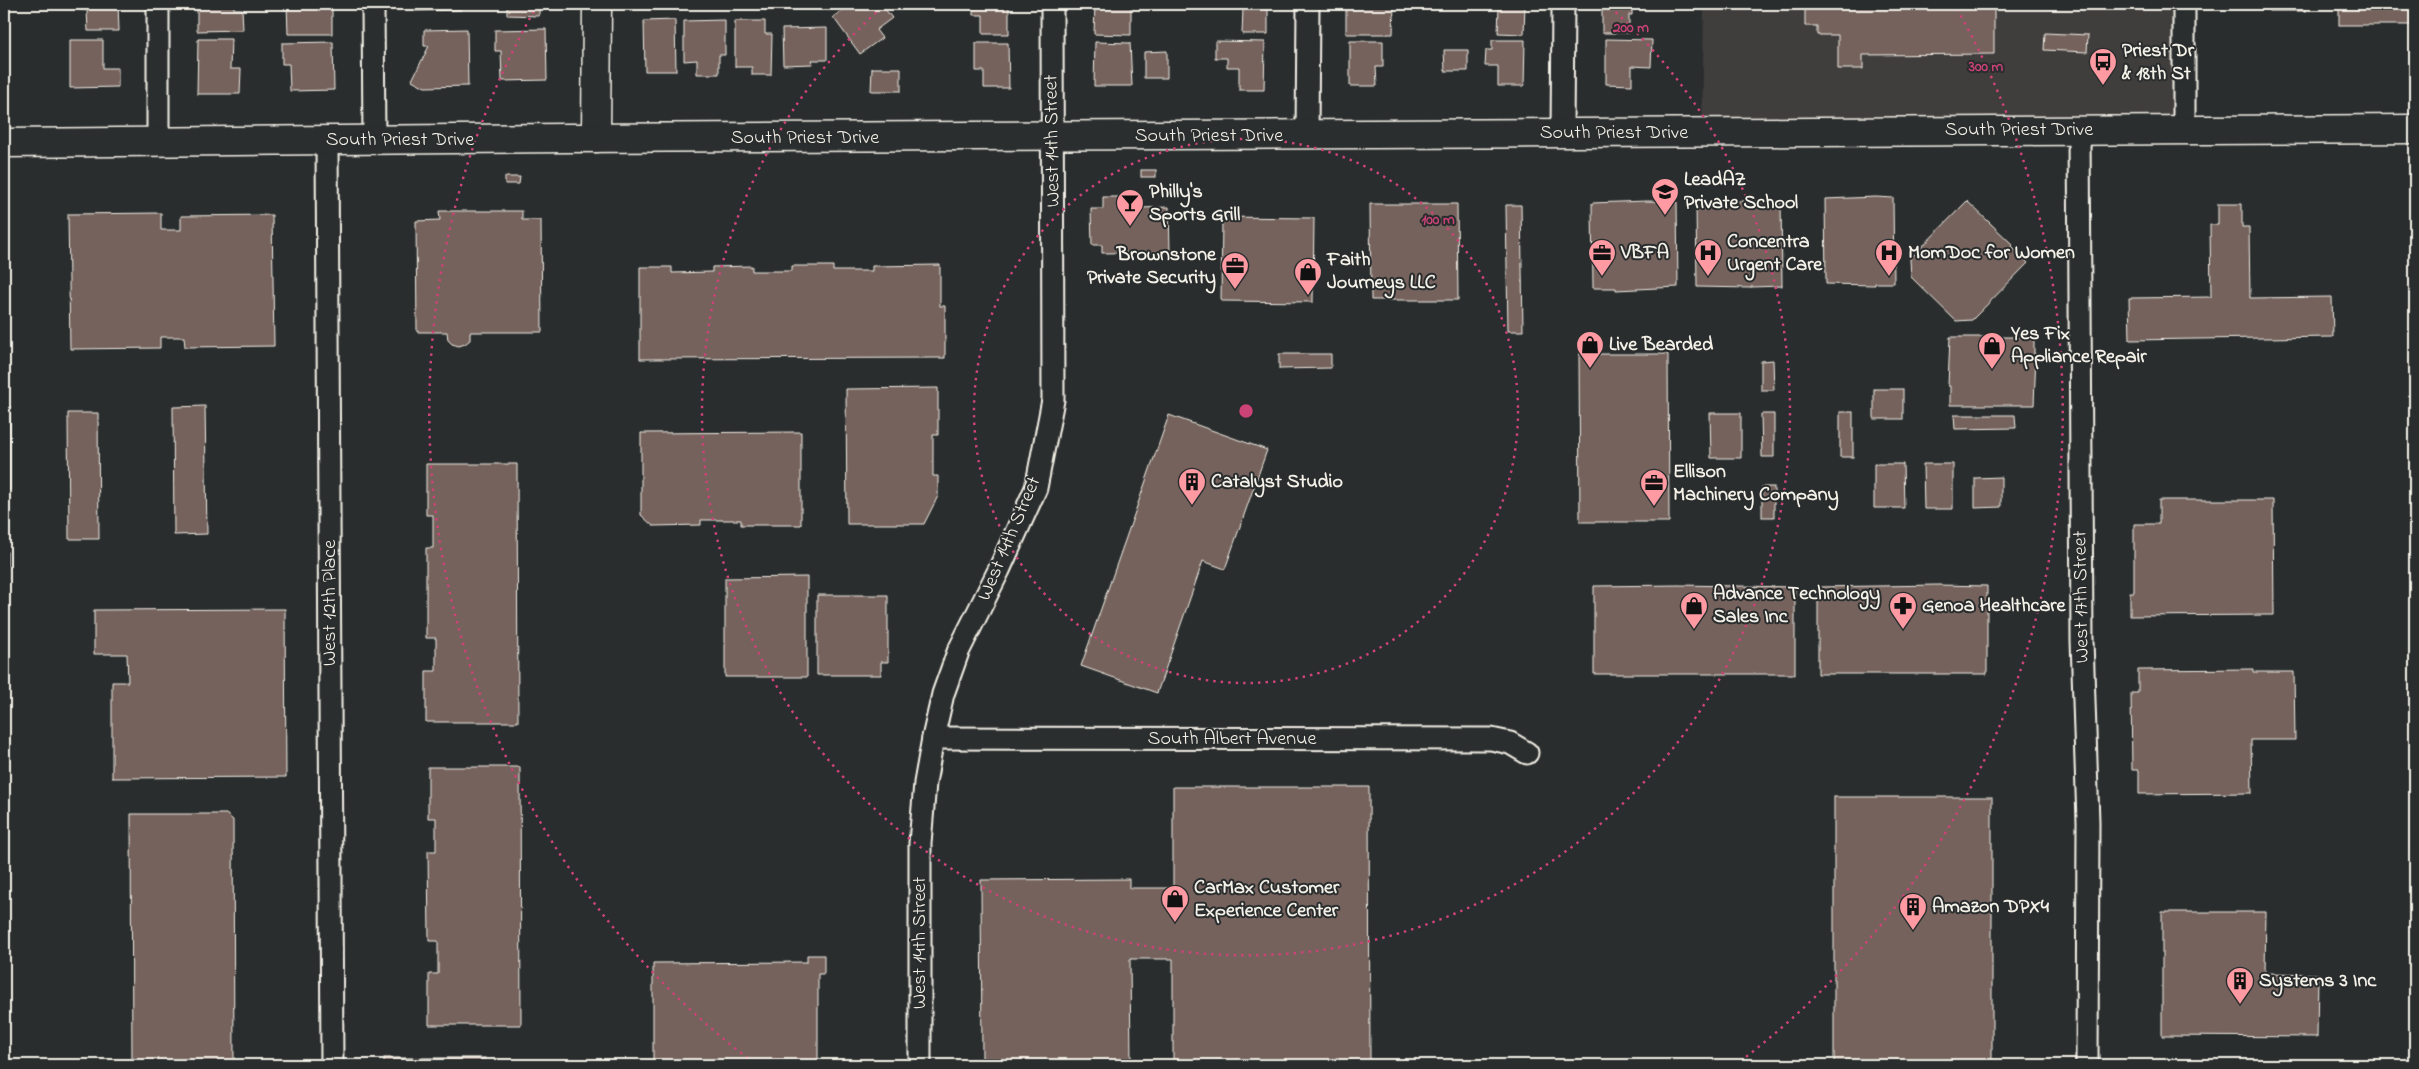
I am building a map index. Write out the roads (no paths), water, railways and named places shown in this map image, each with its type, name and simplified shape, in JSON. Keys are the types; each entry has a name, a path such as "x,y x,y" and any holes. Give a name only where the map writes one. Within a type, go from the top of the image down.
{"main road":[{"path":"596,138 597,4"},
{"name":"South Priest Drive","path":"4,144 596,138 2415,130"}],"street":[{"path":"158,4 158,142"},
{"path":"374,4 374,141"},
{"name":"West 14th Street","path":"920,1065 920,843 925,783 933,738 943,694 958,652 999,570 1036,488 1053,400 1052,4"},
{"path":"1307,136 1308,4"},
{"path":"1562,134 1563,4"},
{"path":"2184,4 2184,130"},
{"name":"West 17th Street","path":"2079,130 2082,640 2088,822 2087,1065"},
{"name":"West 12th Place","path":"327,141 332,1065"},
{"name":"South Albert Avenue","path":"933,738 1491,739 1510,743 1527,753"}],"place":[{"name":"Priest Dr & 18th St","path":"2103,86"},
{"name":"LeadAZ Private School","path":"1665,216"},
{"name":"Philly's Sports Grill","path":"1130,227"},
{"name":"VBFA","path":"1602,277"},
{"name":"Concentra Urgent Care","path":"1708,277"},
{"name":"MomDoc for Women","path":"1889,277"},
{"name":"Brownstone Private Security","path":"1235,290"},
{"name":"Faith Journeys LLC","path":"1308,296"},
{"name":"Live Bearded","path":"1590,369"},
{"name":"Yes Fix Appliance Repair","path":"1992,370"},
{"name":"Catalyst Studio","path":"1192,506"},
{"name":"Ellison Machinery Company","path":"1654,507"},
{"name":"Advance Technology Sales Inc","path":"1694,630"},
{"name":"Genoa Healthcare","path":"1903,630"},
{"name":"CarMax Customer Experience Center","path":"1175,923"},
{"name":"Amazon DPX4","path":"1913,931"},
{"name":"Systems 3 Inc","path":"2240,1005"}]}
